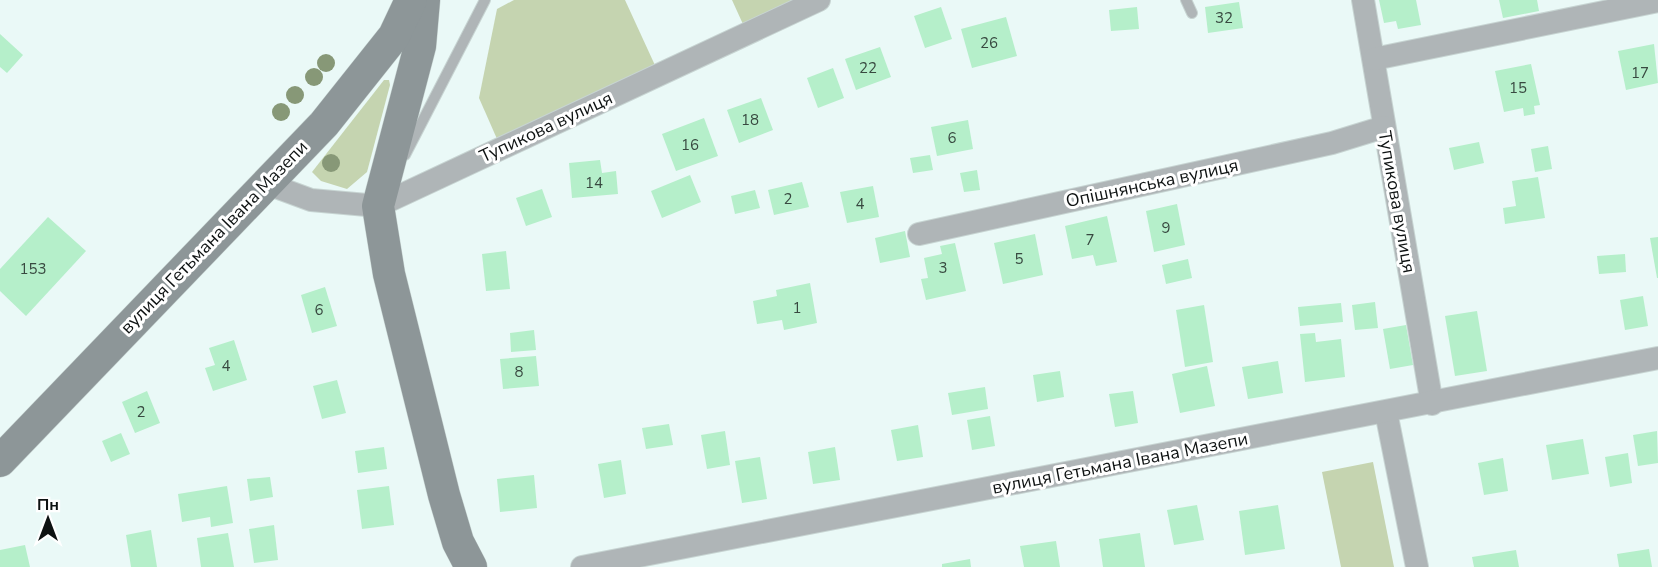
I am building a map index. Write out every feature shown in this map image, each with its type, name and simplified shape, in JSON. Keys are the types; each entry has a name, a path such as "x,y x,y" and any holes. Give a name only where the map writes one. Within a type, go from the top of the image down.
{"main road":[{"name":"вулиця Гетьмана Івана Мазепи","path":"0,461 338,106 394,36 411,0"},
{"path":"424,0 420,46 378,206 390,274 444,495 458,542 471,567"}],"street":[{"name":"Тупикова вулиця","path":"378,206 819,0"},
{"name":"Тупикова вулиця","path":"1362,0 1432,404"},
{"path":"1374,59 1658,1"},
{"name":"Опішнянська вулиця","path":"919,234 1309,148 1384,127"},
{"path":"265,183 310,200 378,206"},
{"name":"вулиця Гетьмана Івана Мазепи","path":"582,567 1432,404 1658,358"},
{"path":"1386,412 1417,567"}],"lane":[{"path":"378,206 485,0"},
{"path":"1186,0 1192,13"}],"green space":[{"path":"514,0 625,0 659,74 501,148 479,98 497,9"},
{"path":"732,0 819,0 747,33"},
{"path":"384,80 389,80 390,85 367,172 347,189 321,181 312,172"},
{"path":"1373,462 1394,567 1341,567 1322,472"}],"building":[{"path":"1379,0 1416,0 1421,25 1398,29 1396,21 1384,23"},
{"path":"1499,0 1537,0 1539,11 1503,18"},
{"path":"1239,2 1243,28 1208,33 1205,7"},
{"path":"941,7 952,39 925,48 914,16"},
{"path":"1137,7 1139,29 1111,31 1109,10"},
{"path":"1006,17 1017,56 972,68 961,29"},
{"path":"0,34 23,55 7,73 0,67"},
{"path":"1654,44 1658,83 1626,90 1618,51"},
{"path":"880,47 891,77 856,90 845,59"},
{"path":"1531,64 1540,105 1534,106 1535,114 1524,116 1523,108 1504,112 1495,71"},
{"path":"833,68 844,98 818,108 807,78"},
{"path":"761,98 773,130 739,143 727,110"},
{"path":"704,118 718,156 676,171 662,134"},
{"path":"968,120 973,149 937,156 931,127"},
{"path":"1479,142 1484,163 1454,170 1449,148"},
{"path":"1548,146 1552,169 1535,172 1531,149"},
{"path":"930,155 933,170 913,173 910,158"},
{"path":"600,160 602,173 616,171 618,194 572,198 569,163"},
{"path":"977,170 980,190 964,192 960,173"},
{"path":"690,175 701,202 662,218 651,191"},
{"path":"1538,177 1545,218 1505,224 1503,208 1516,206 1512,181"},
{"path":"802,182 809,207 774,215 768,190"},
{"path":"873,186 879,217 847,223 840,192"},
{"path":"542,189 552,217 526,226 516,198"},
{"path":"755,190 760,208 735,214 731,196"},
{"path":"1177,204 1185,245 1154,252 1146,211"},
{"path":"1107,216 1117,262 1096,266 1093,255 1072,259 1065,226"},
{"path":"48,217 86,251 26,316 0,291 0,269"},
{"path":"905,231 910,257 880,263 875,238"},
{"path":"1035,234 1043,275 1003,284 994,243"},
{"path":"1658,237 1658,278 1657,278 1650,238"},
{"path":"955,243 966,291 926,300 921,279 928,278 924,258 942,254 940,246"},
{"path":"506,251 510,289 486,291 482,254"},
{"path":"1625,254 1626,272 1599,274 1597,256"},
{"path":"1188,259 1192,278 1166,284 1162,265"},
{"path":"810,283 817,323 784,330 782,320 757,324 753,301 777,296 776,290"},
{"path":"325,287 337,326 312,333 301,295"},
{"path":"1643,296 1648,326 1625,330 1620,300"},
{"path":"1375,302 1378,328 1355,330 1352,305"},
{"path":"1341,303 1343,322 1300,326 1298,307"},
{"path":"1204,305 1213,362 1185,367 1176,310"},
{"path":"1477,311 1487,371 1455,376 1445,316"},
{"path":"1406,325 1413,365 1390,369 1383,329"},
{"path":"534,330 536,350 511,352 510,333"},
{"path":"1315,333 1316,342 1341,339 1345,377 1305,382 1300,334"},
{"path":"234,340 247,380 213,391 205,368 215,365 209,348"},
{"path":"536,356 539,386 503,389 500,359"},
{"path":"1278,361 1283,393 1248,399 1242,367"},
{"path":"1207,366 1215,406 1180,413 1172,374"},
{"path":"1060,371 1064,397 1037,402 1033,375"},
{"path":"337,380 346,413 322,419 313,386"},
{"path":"985,387 988,409 952,415 948,393"},
{"path":"147,391 160,423 135,433 122,402"},
{"path":"1133,391 1138,423 1115,427 1109,394"},
{"path":"990,416 995,446 972,450 967,420"},
{"path":"669,424 673,445 646,449 642,428"},
{"path":"918,425 923,457 897,461 891,430"},
{"path":"725,431 730,465 707,469 701,435"},
{"path":"1657,431 1658,463 1638,466 1633,435"},
{"path":"121,433 130,454 111,462 102,441"},
{"path":"1583,439 1589,474 1552,480 1546,445"},
{"path":"384,447 387,469 358,473 355,451"},
{"path":"835,447 840,480 813,484 808,452"},
{"path":"1628,453 1632,483 1610,487 1605,457"},
{"path":"760,457 767,499 742,503 735,461"},
{"path":"1503,458 1508,491 1484,495 1478,463"},
{"path":"621,460 626,494 604,498 598,464"},
{"path":"534,475 537,508 500,512 497,479"},
{"path":"270,477 273,497 250,501 247,479"},
{"path":"227,486 233,523 211,527 210,517 182,522 178,494"},
{"path":"389,486 394,525 362,529 357,490"},
{"path":"1197,505 1204,540 1174,545 1167,510"},
{"path":"1278,505 1285,549 1245,555 1239,511"},
{"path":"274,525 278,560 254,563 249,529"},
{"path":"151,530 157,567 131,567 126,535"},
{"path":"228,533 234,567 201,567 197,538"},
{"path":"1140,533 1145,567 1103,567 1099,539"},
{"path":"1056,541 1060,567 1024,567 1020,546"},
{"path":"25,545 30,567 0,567 0,550"},
{"path":"1649,549 1652,567 1619,567 1617,554"},
{"path":"1516,550 1519,567 1474,567 1472,557"},
{"path":"970,559 971,567 942,567 942,564"}]}
